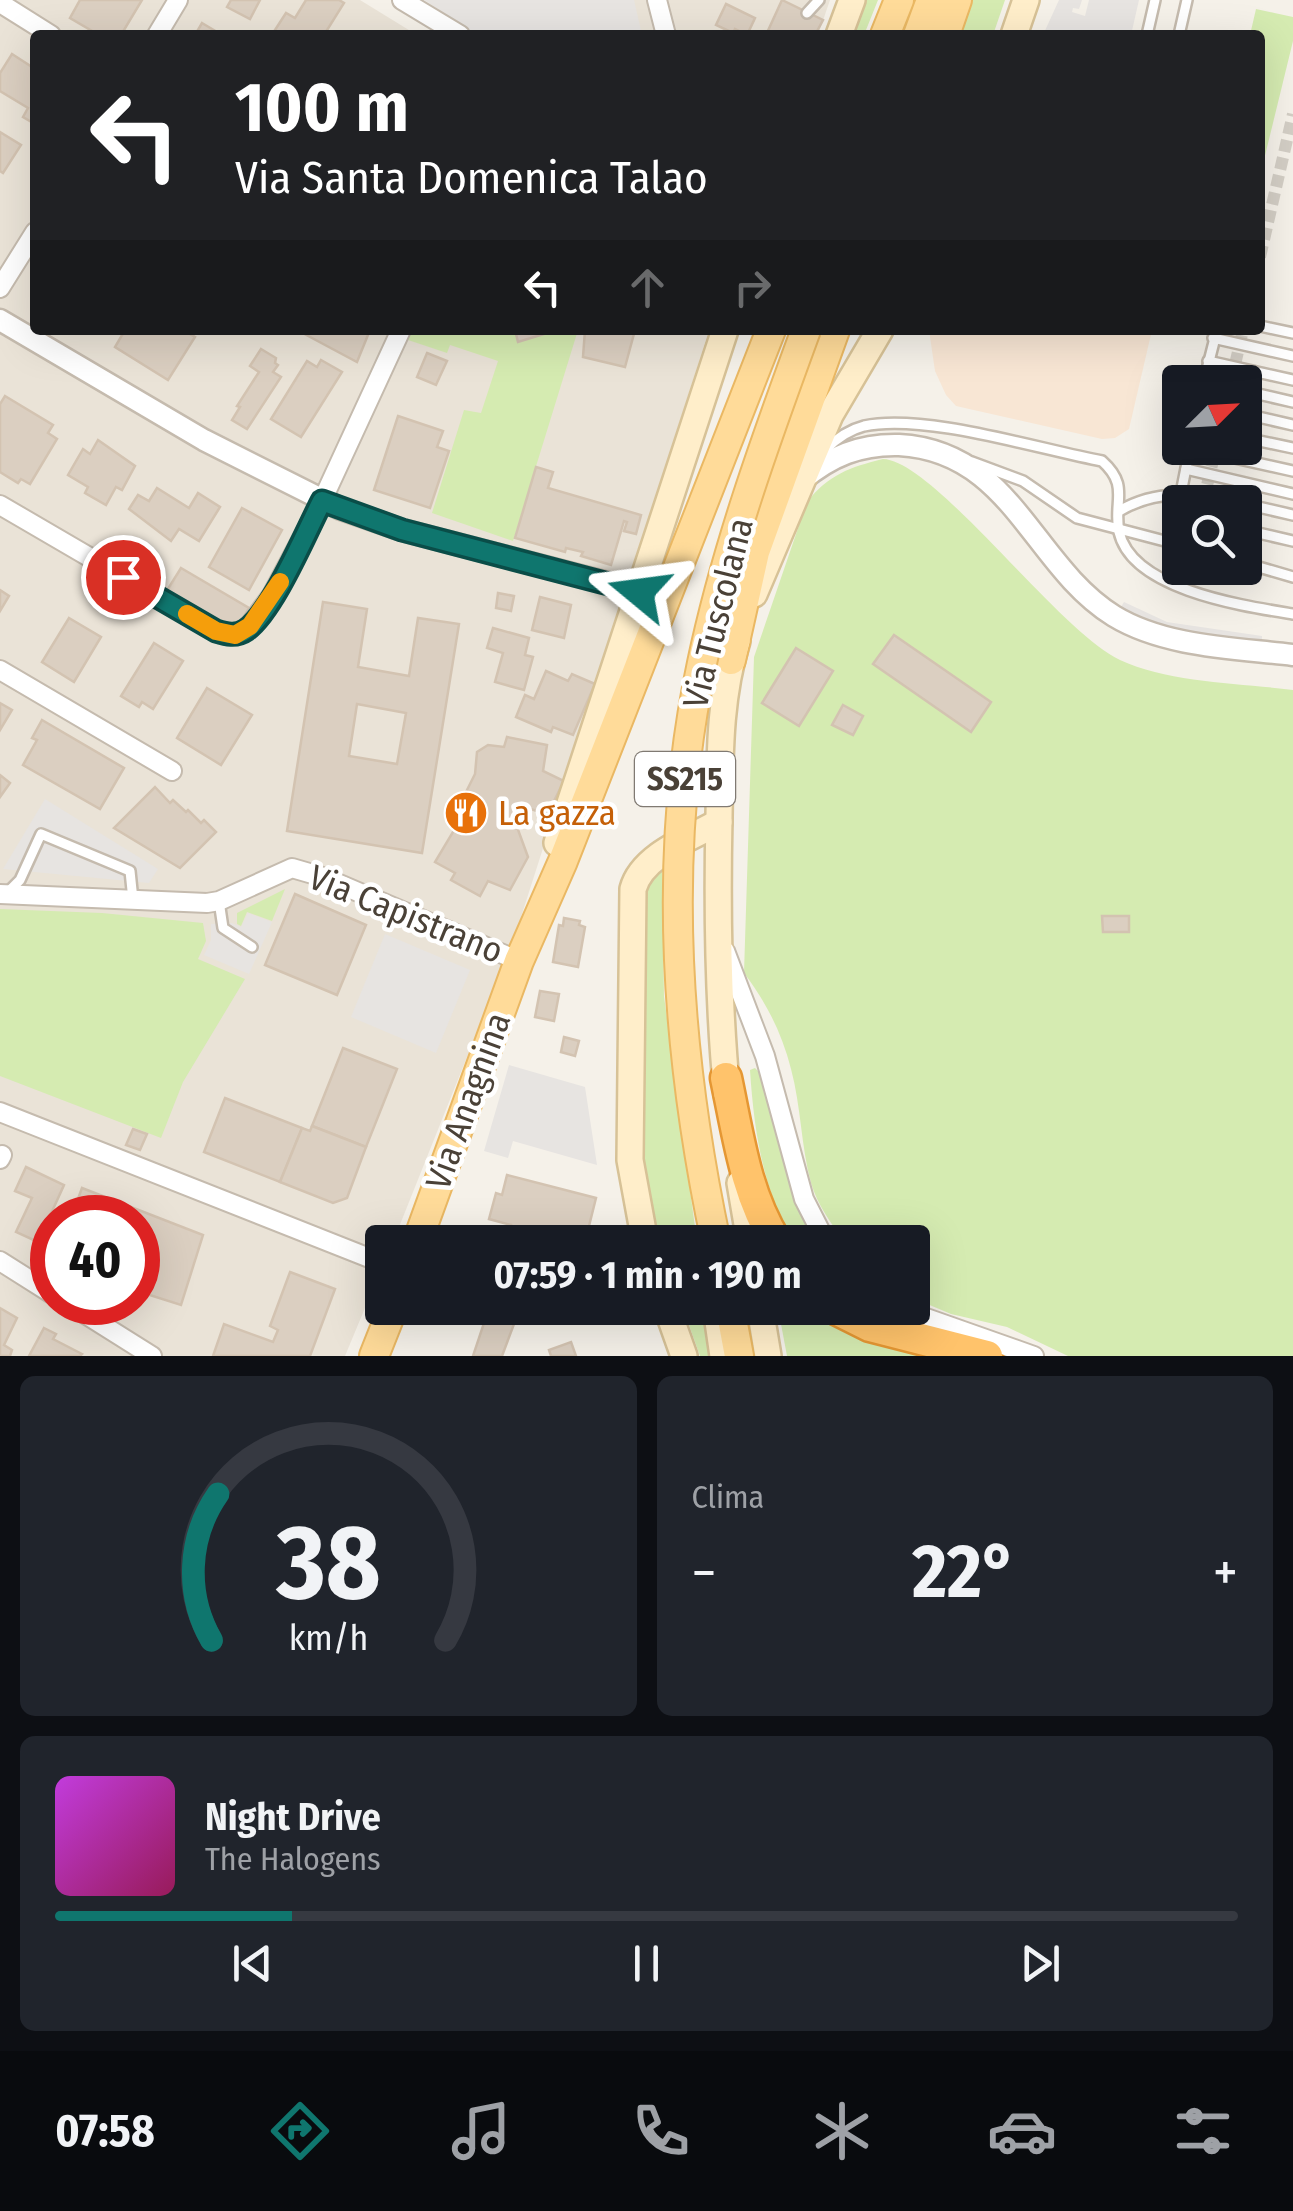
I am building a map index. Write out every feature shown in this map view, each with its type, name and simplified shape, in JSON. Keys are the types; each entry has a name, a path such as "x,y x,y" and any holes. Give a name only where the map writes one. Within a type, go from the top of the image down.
{"highway":[{"path":"726,1078 748,1182 766,1225"},
{"path":"868,1325 987,1356"}],"main road":[{"path":"841,30 852,0"},
{"path":"887,30 899,0"},
{"path":"920,30 931,0"},
{"path":"947,30 957,0"},
{"path":"1016,30 1026,0"},
{"path":"519,960 723,335"},
{"name":"Via Tuscolana","path":"519,960 543,912 768,335"},
{"name":"Via Tuscolana","path":"710,1225 689,1086 680,984 678,863 686,770 702,662 736,526 804,335"},
{"path":"731,660 750,572 787,486 833,335"},
{"path":"787,486 877,335"},
{"name":"Via Tuscolana","path":"731,660 721,735 718,924 726,1078 748,1225"},
{"path":"642,1225 630,1160 633,888 637,876 651,862 719,822"},
{"name":"Via Anagnina","path":"423,1225 519,960"},
{"path":"374,1356 386,1325"},
{"path":"672,1325 684,1356"},
{"path":"718,1325 723,1356"},
{"path":"733,1325 739,1356"},
{"path":"763,1325 768,1356"}],"street":[{"path":"160,30 178,0"},
{"path":"402,0 452,30"},
{"path":"656,0 665,30"},
{"path":"0,3 43,30"},
{"path":"0,288 30,240"},
{"path":"2,325 204,440 322,501 402,530 639,592"},
{"path":"0,505 216,631 235,635 250,626 272,596 322,501 400,335"},
{"path":"787,486 835,457 872,446 922,448 955,459 1000,491 1082,589 1118,618 1182,640 1293,655"},
{"path":"0,670 172,771"},
{"name":"Via Capistrano","path":"3,894 218,901 282,870 298,869 519,960"},
{"path":"718,924 765,1056 799,1185 818,1225"},
{"path":"0,1112 365,1256"},
{"path":"0,1262 30,1280"},
{"path":"930,1319 1034,1356"},
{"path":"103,1325 152,1356"}],"lane":[{"path":"807,12 819,0"},
{"path":"1148,30 1156,0"},
{"path":"1181,30 1187,0"},
{"path":"1265,327 1293,333"},
{"path":"1208,365 1215,335"},
{"path":"1219,335 1293,356"},
{"path":"1208,360 1293,380"},
{"path":"1262,395 1293,402"},
{"path":"1262,418 1293,425"},
{"path":"787,486 848,432 894,423 932,426 1102,461 1117,477 1119,530 1132,556 1162,580 1293,614"},
{"path":"1262,442 1293,448"},
{"path":"955,459 1010,474 1077,518 1162,541"},
{"path":"1262,464 1293,471"},
{"path":"1183,485 1187,465"},
{"path":"1186,469 1293,494"},
{"path":"1119,510 1162,495"},
{"path":"1262,507 1293,515"},
{"path":"1262,534 1293,541"},
{"path":"1262,568 1293,578"},
{"path":"3,894 20,880 41,834 130,870 133,900"},
{"path":"218,901 223,928 252,947"}],"shaded area":[{"path":"0,0 360,0 409,30 30,30 30,335 707,335 513,942 400,1225 365,1225 365,1308 345,1356 0,1356"},
{"path":"424,0 634,0 641,30 470,30"},
{"path":"437,0 830,0 820,30 485,30"},
{"path":"1059,0 1082,0 1079,9 1073,8 1072,12 1085,16 1089,0 1139,0 1132,30 1045,30"},
{"path":"930,335 1151,335 1129,429 1115,438 1102,439 956,406 935,371"},
{"path":"1124,602 1167,622 1262,636 1262,641 1182,632 1135,617 1121,607"},
{"path":"45,799 158,869 149,883 3,869"},
{"path":"248,913 272,922 249,974 204,955 211,940 211,924 232,923 241,927"},
{"path":"385,934 470,970 436,1053 351,1017"},
{"path":"509,1065 585,1087 597,1165 513,1141 508,1158 484,1151"}],"green space":[{"path":"866,0 878,0 866,30 854,30"},
{"path":"970,0 1005,0 995,30 959,30"},
{"path":"1256,9 1293,17 1293,41 1265,156 1265,30 1251,30"},
{"path":"410,335 517,335 519,342 541,335 576,335 513,541 432,513 464,410 481,413 498,361 450,345 447,353 408,340"},
{"path":"883,459 906,467 933,487 1064,617 1120,660 1182,678 1293,690 1293,1356 1068,1356 1007,1327 930,1305 930,1225 833,1225 817,1199 787,1056 772,1018 744,973 754,657 807,502 840,473"},
{"path":"662,871 664,996 695,1225 656,1225 643,1174 647,887"},
{"path":"285,889 272,921 247,912 241,926 237,924 237,913"},
{"path":"0,909 102,913 203,923 206,941 198,959 245,979 183,1082 161,1138 0,1076"},
{"path":"755,1068 762,1075 792,1189 810,1225 784,1225 774,1201 762,1159 750,1070"},
{"path":"689,1325 709,1325 714,1356 700,1356"},
{"path":"781,1325 868,1325 947,1356 787,1356"}],"building":[{"path":"80,0 142,0 124,30 90,30 70,18"},
{"path":"231,0 260,0 250,19 227,7"},
{"path":"306,0 344,3 327,30 275,30 286,13 295,18"},
{"path":"782,0 823,20 818,30 768,30"},
{"path":"726,4 755,18 749,30 727,30 716,25"},
{"path":"12,54 30,66 30,121 23,117 28,108 0,91 0,73"},
{"path":"0,132 21,145 3,173 0,171"},
{"path":"122,335 195,337 168,380 115,347"},
{"path":"306,335 368,335 357,362"},
{"path":"516,335 541,335 518,342"},
{"path":"585,335 634,335 625,367 583,357"},
{"path":"261,349 276,358 278,365 273,372 281,377 247,429 232,420 259,372 250,366"},
{"path":"427,353 447,361 436,385 417,377"},
{"path":"321,360 342,372 301,437 271,419 307,361 317,367"},
{"path":"5,396 53,425 48,433 57,439 30,484 21,479 18,483 0,472 0,404"},
{"path":"398,416 443,431 437,447 449,451 430,508 374,490"},
{"path":"98,440 135,466 122,490 116,487 106,505 85,493 88,487 68,475 83,449 90,454"},
{"path":"536,467 553,472 548,488 641,515 636,534 624,531 624,521 611,565 581,556 583,552 566,548 565,552 515,538"},
{"path":"157,488 189,508 198,493 220,507 199,541 179,529 171,541 129,509 138,495 149,501"},
{"path":"242,508 282,530 249,590 209,567"},
{"path":"181,568 249,608 235,632 166,592"},
{"path":"0,590 9,596 0,611"},
{"path":"498,593 514,596 511,611 496,608"},
{"path":"540,597 571,605 564,638 532,630"},
{"path":"323,602 367,609 358,667 409,676 418,618 459,624 422,853 287,831","holes":["357,704 406,713 397,764 349,756"]},
{"path":"69,618 101,637 74,682 42,662"},
{"path":"493,628 529,638 525,655 533,657 524,690 495,682 503,653 487,648"},
{"path":"894,635 991,702 971,732 873,664"},
{"path":"154,643 183,661 153,709 142,702 139,707 121,696"},
{"path":"796,648 833,671 799,726 762,703"},
{"path":"546,671 568,681 572,674 595,684 573,735 553,727 551,732 516,717 525,695 534,699"},
{"path":"207,688 252,715 221,765 177,738"},
{"path":"0,703 12,710 0,730"},
{"path":"843,705 863,716 853,735 832,725"},
{"path":"42,720 124,768 100,809 23,765 37,740 32,738"},
{"path":"507,737 547,745 543,771 564,781 547,815 526,807 517,827 528,857 510,890 488,881 480,896 451,880 455,873 435,862 459,822 453,818 475,774 477,752 488,745 504,747"},
{"path":"0,775 10,783 0,797"},
{"path":"155,787 170,803 173,800 216,832 180,868 114,828"},
{"path":"295,894 366,925 337,995 265,965"},
{"path":"1102,916 1129,916 1129,932 1103,932"},
{"path":"564,918 580,921 579,925 585,927 578,967 553,962 559,925 563,926"},
{"path":"540,991 559,994 554,1021 535,1017"},
{"path":"564,1037 579,1041 575,1056 561,1052"},
{"path":"343,1048 397,1069 366,1147 312,1126"},
{"path":"225,1098 302,1128 280,1182 204,1152"},
{"path":"312,1126 366,1147 347,1198 333,1203 280,1182 302,1128 310,1131"},
{"path":"133,1129 147,1134 140,1150 126,1145"},
{"path":"26,1167 64,1185 59,1195 30,1197 15,1191"},
{"path":"507,1175 596,1198 589,1225 511,1225 489,1219 496,1193 502,1195"},
{"path":"82,1188 100,1195 79,1195"},
{"path":"30,1202 30,1238 16,1232"},
{"path":"160,1218 203,1235 181,1305 160,1298"},
{"path":"290,1272 335,1289 310,1356 213,1356 224,1324 273,1342 278,1330 270,1326"},
{"path":"0,1308 17,1318 4,1345 12,1350 10,1356 0,1356"},
{"path":"483,1325 514,1325 502,1356 473,1356"},
{"path":"44,1328 56,1334 53,1339 82,1354 29,1356"},
{"path":"571,1342 576,1356 551,1356 549,1350"}],"tunnel":[{"path":"1265,235 1293,114"},
{"path":"1235,365 1242,335"},
{"path":"1207,485 1212,465"}],"slow traffic":[{"path":"187,614 216,631 235,635 250,626 280,582"}],"place":[{"name":"La gazza","path":"466,813"}],"route":[{"path":"123,577 216,631 235,635 250,626 272,596 322,501 402,530 639,592"}]}
